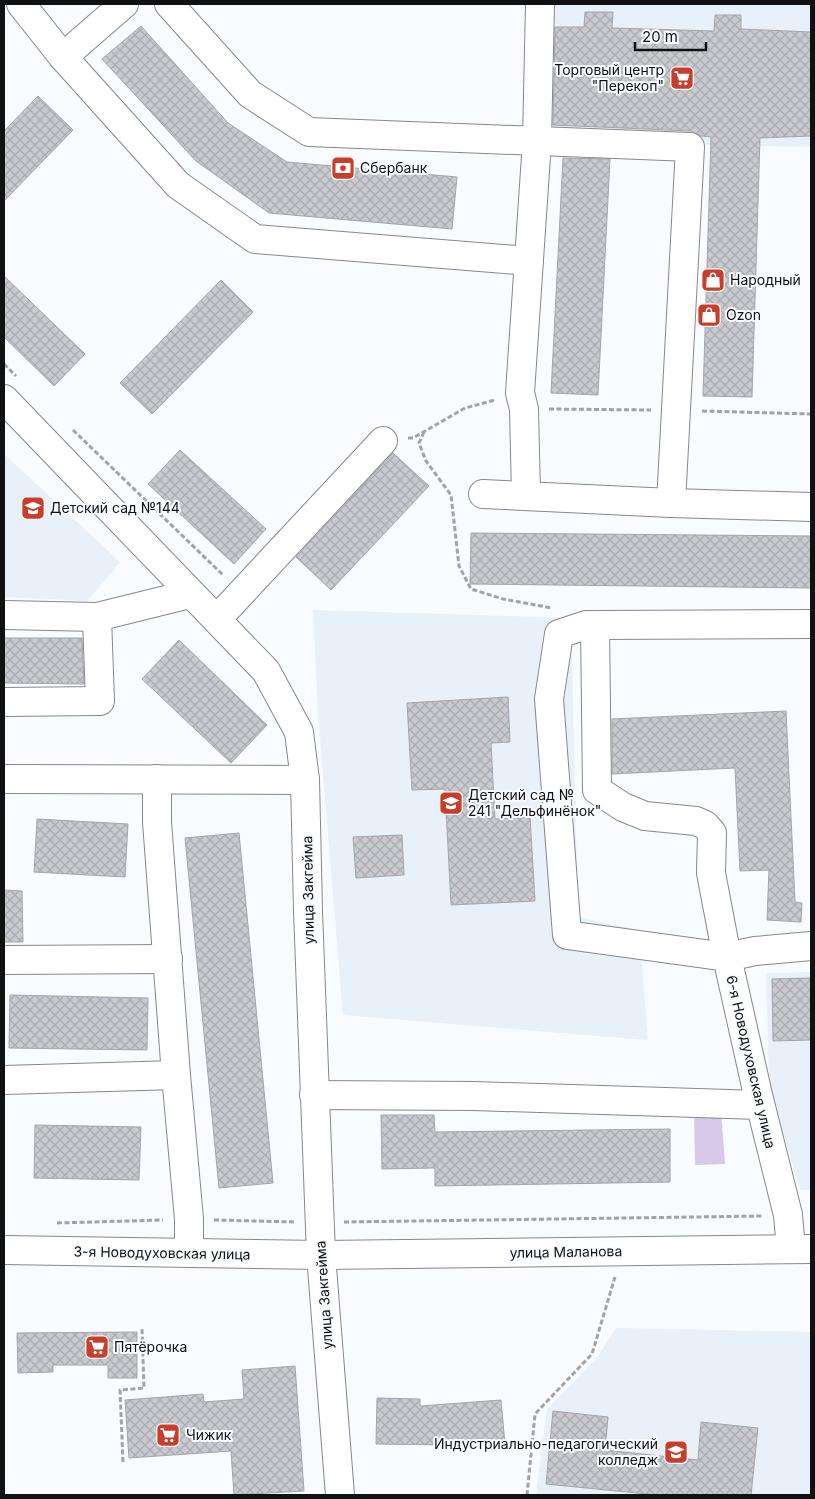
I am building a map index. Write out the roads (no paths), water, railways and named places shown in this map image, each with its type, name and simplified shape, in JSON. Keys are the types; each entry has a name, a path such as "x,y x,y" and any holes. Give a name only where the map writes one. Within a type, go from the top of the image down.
{"street":[{"path":"21,4 63,57 178,185 255,239 529,261"},
{"path":"63,57 124,4"},
{"path":"169,4 250,94 309,132 690,147 671,503"},
{"path":"526,495 524,409 520,393 537,141 540,4"},
{"name":"улица Закгейма","path":"11,388 190,594 266,670 299,732 305,780 319,1223 340,1495"},
{"path":"217,619 384,441"},
{"path":"483,494 671,503 811,506"},
{"path":"4,615 97,617 190,594"},
{"path":"4,702 100,701 97,617"},
{"path":"590,625 597,790 623,807 645,816 696,821 705,825 712,833 711,873 728,957 567,935 549,698 559,634 590,625 811,624"},
{"path":"4,779 305,780"},
{"path":"157,779 157,822 189,1219 189,1253"},
{"name":"6-я Новодуховская улица","path":"801,1249 788,1216 760,1104 728,957 755,951 811,946"},
{"path":"4,960 168,959"},
{"path":"4,1080 176,1075"},
{"path":"314,1095 474,1096 760,1104"},
{"name":"улица Маланова","path":"321,1255 801,1249"},
{"name":"3-я Новодуховская улица","path":"4,1250 321,1255"}],"place":[{"name":"Торговый центр \"Перекоп\"","path":"682,78"},
{"name":"Сбербанк","path":"343,168"},
{"name":"Народный","path":"713,280"},
{"name":"Ozon","path":"709,315"},
{"name":"Детский сад №144","path":"33,508"},
{"name":"Детский сад № 241 \"Дельфинёнок\"","path":"451,803"},
{"name":"Пятёрочка","path":"97,1347"},
{"name":"Чижик","path":"168,1435"},
{"name":"Индустриально-педагогический колледж","path":"676,1452"}]}
